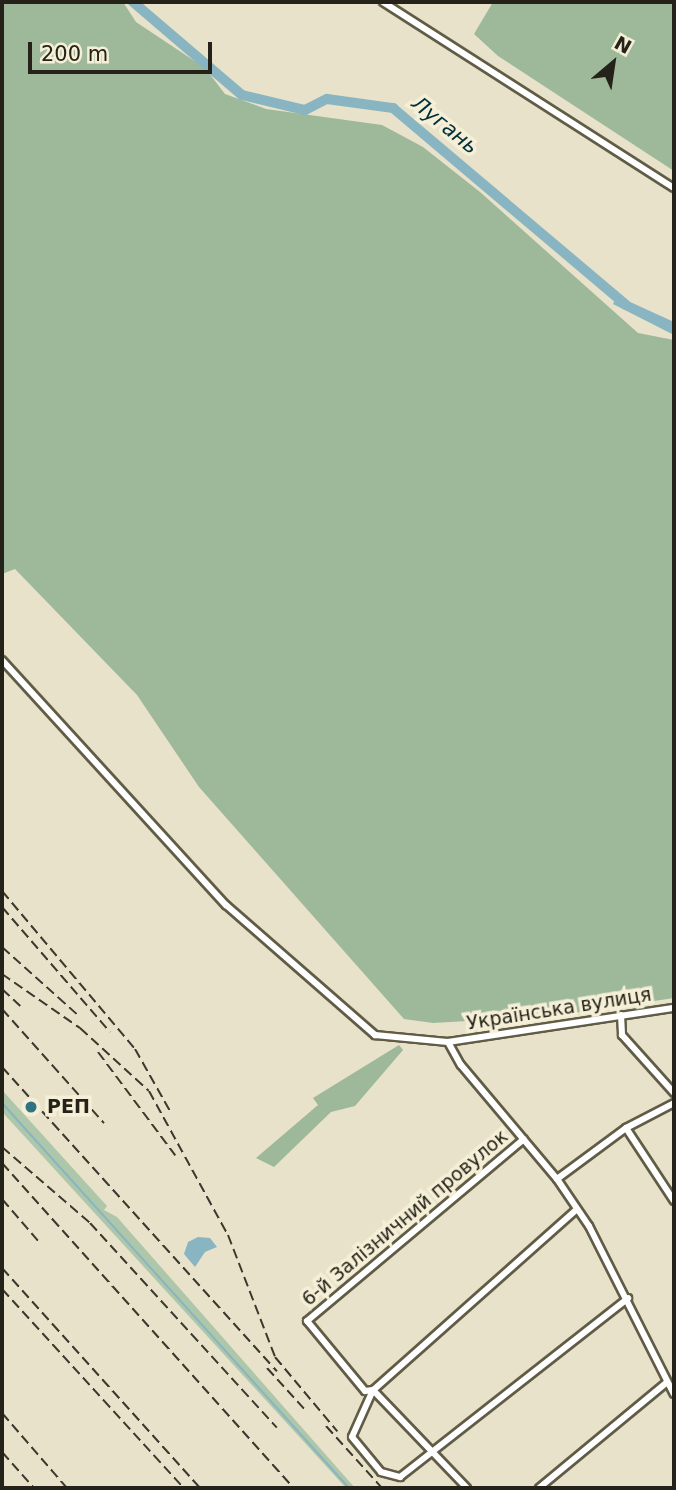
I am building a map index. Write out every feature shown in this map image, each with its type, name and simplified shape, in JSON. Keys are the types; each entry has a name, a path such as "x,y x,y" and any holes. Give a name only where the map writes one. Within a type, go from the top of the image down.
{"street":[{"path":"383,2 674,188"},
{"name":"Українська вулиця","path":"2,660 226,905 375,1035 448,1042 674,1008"},
{"path":"621,1015 622,1035 674,1093"},
{"path":"448,1042 461,1066 556,1179 576,1210 628,1298 666,1383 674,1394"},
{"path":"556,1179 626,1128 674,1103"},
{"path":"626,1128 674,1201"},
{"name":"6-й Залізничний провулок","path":"373,1390 365,1391 307,1321 524,1139"},
{"path":"576,1210 373,1390 352,1437 381,1472 396,1478 435,1453 628,1298"},
{"path":"539,1488 666,1383"},
{"path":"373,1390 467,1488"}],"green space":[{"path":"2,2 123,2 136,22 205,68 225,94 266,109 382,125 423,147 480,192 638,333 674,340 674,998 554,1016 433,1023 404,1019 199,787 137,695 15,569 2,574"},
{"path":"493,2 674,2 674,171 498,56 474,34"},
{"path":"399,1045 403,1050 355,1106 331,1112 274,1167 256,1158 318,1105 313,1098"},
{"path":"2,1090 107,1206 104,1210 117,1217 355,1488 346,1488 4,1114"}],"water":[{"path":"617,296 674,322 674,335 613,304"},
{"path":"198,1237 210,1238 217,1247 205,1252 195,1267 184,1254 188,1242"}],"waterway":[{"name":"Лугань","path":"133,2 242,95 305,110 327,99 393,108 626,305"},
{"path":"2,1103 349,1488"}],"railway":[{"path":"2,891 135,1049 171,1113"},
{"path":"2,907 110,1032"},
{"path":"2,947 80,1017"},
{"path":"2,974 80,1028 149,1091 228,1235 275,1357 337,1431"},
{"path":"2,989 20,1006"},
{"path":"2,1009 104,1123"},
{"path":"98,1052 175,1155"},
{"path":"2,1067 277,1371"},
{"path":"2,1147 90,1223 277,1428"},
{"path":"2,1163 294,1488"},
{"path":"2,1199 39,1242"},
{"path":"2,1268 200,1488"},
{"path":"2,1289 184,1488"},
{"path":"267,1368 307,1412"},
{"path":"2,1413 67,1488"},
{"path":"326,1426 382,1488"},
{"path":"2,1452 34,1488"}],"place":[{"name":"РЕП","path":"31,1107"}]}
